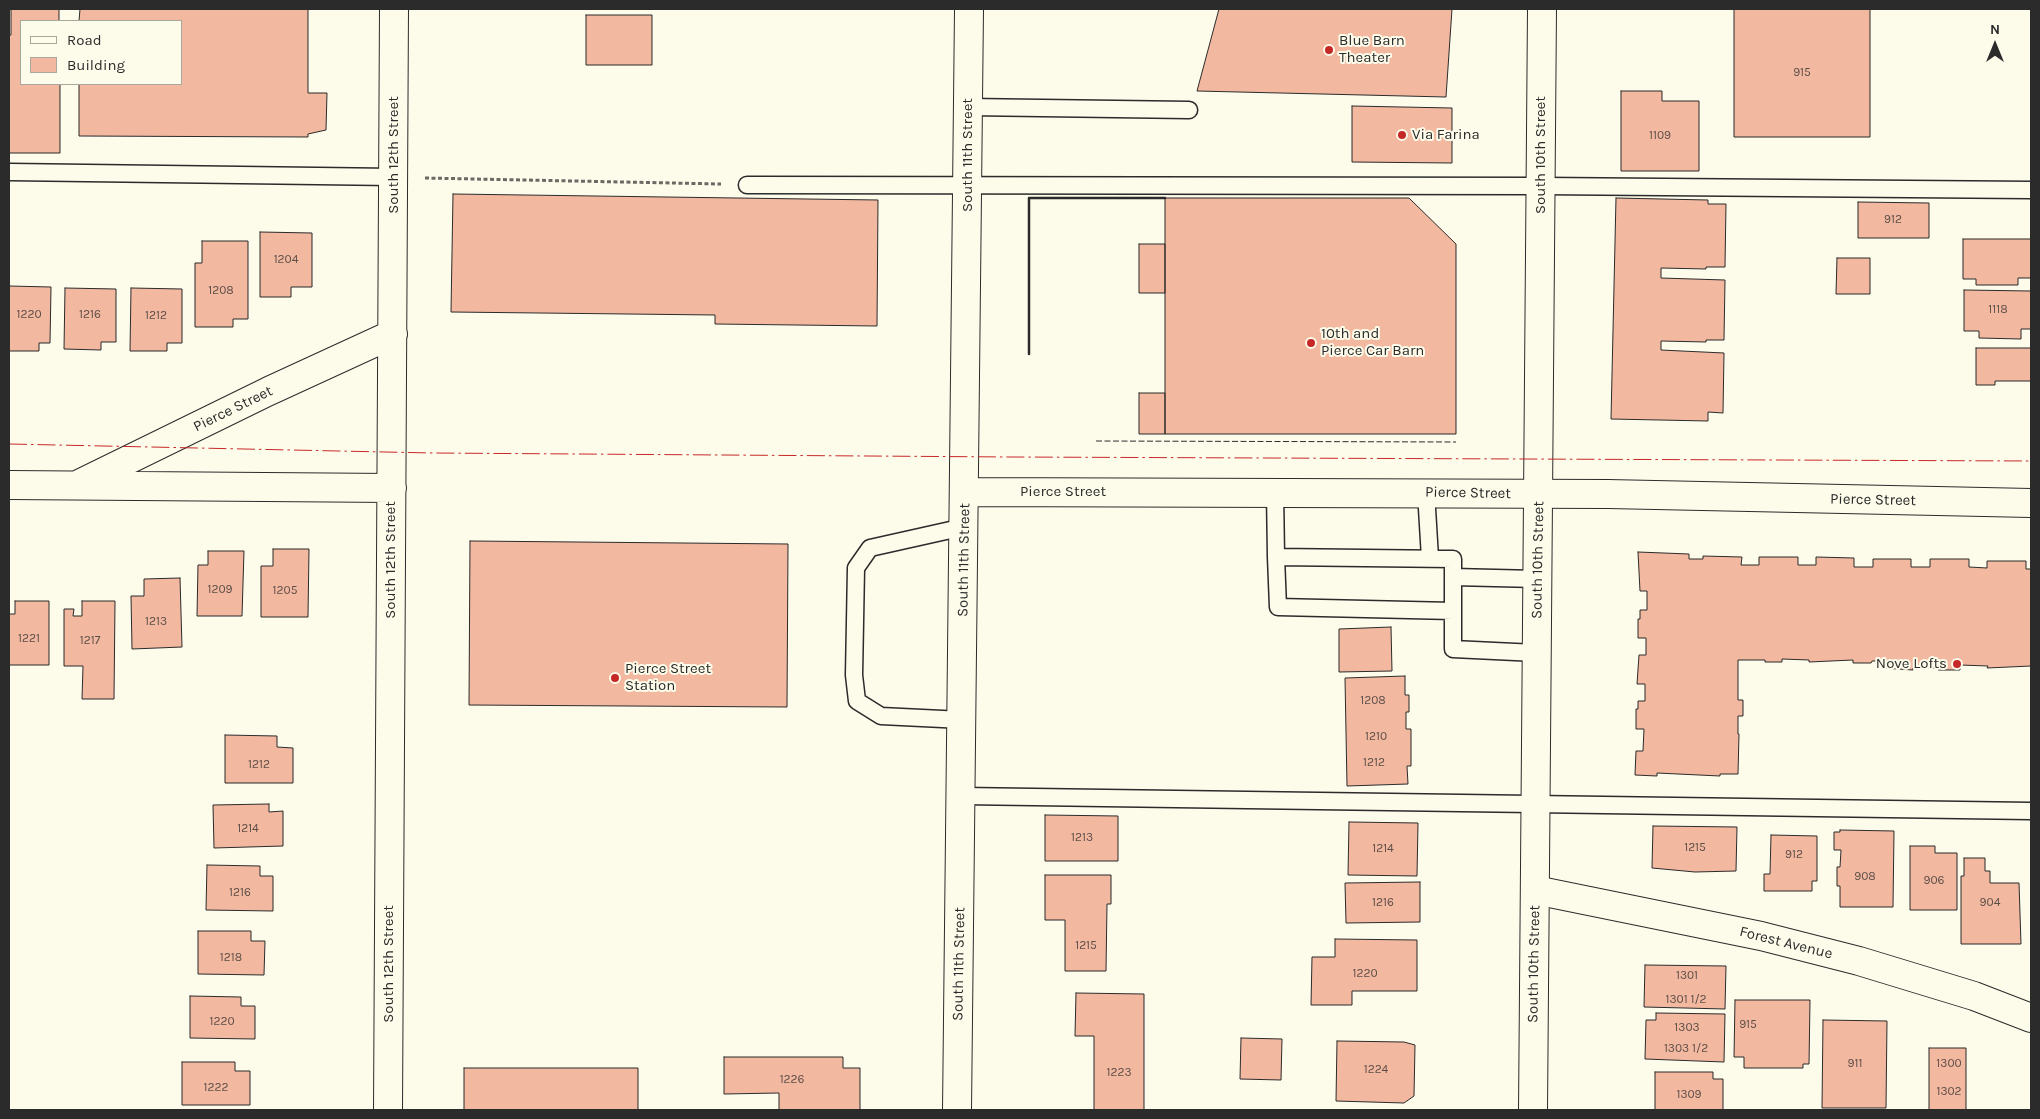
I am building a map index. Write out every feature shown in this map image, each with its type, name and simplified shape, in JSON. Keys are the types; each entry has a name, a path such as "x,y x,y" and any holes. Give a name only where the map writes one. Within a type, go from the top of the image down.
{"street":[{"name":"South 12th Street","path":"388,1110 394,9"},
{"name":"South 11th Street","path":"957,1110 963,720 969,9"},
{"name":"South 10th Street","path":"1532,1110 1542,9"},
{"name":"Pierce Street","path":"74,486 269,391 393,334"},
{"name":"Pierce Street","path":"9,486 392,488"},
{"name":"Pierce Street","path":"965,492 1539,493 2031,503"},
{"name":"Forest Avenue","path":"1535,890 1761,936 1859,961 1974,996 2031,1018"}],"lane":[{"path":"968,107 1189,110"},
{"path":"9,172 394,177"},
{"path":"746,185 1541,186 2031,190"},
{"path":"1275,492 1278,607 1453,611"},
{"path":"1426,492 1430,558"},
{"path":"963,720 881,716 857,700 854,675 856,568 870,548 964,527"},
{"path":"1276,556 1454,560 1453,649 1536,653"},
{"path":"1454,577 1537,579"},
{"path":"962,796 2031,811"}],"path":[{"path":"394,177 746,185"}],"building":[{"path":"11,9 59,9 59,20 20,20 20,85 60,85 60,153 9,153 9,35 11,35"},
{"path":"80,9 308,9 308,93 327,93 326,130 308,134 308,137 79,136 79,85 182,85 182,20 79,20"},
{"name":"Blue Barn Theater","path":"1219,9 1452,9 1446,97 1197,91"},
{"path":"1734,9 1870,9 1870,137 1734,137"},
{"path":"586,15 652,15 652,65 586,65"},
{"path":"1621,91 1662,91 1662,101 1699,101 1699,171 1621,171"},
{"name":"Via Farina","path":"1352,106 1452,108 1452,163 1352,162"},
{"path":"453,194 878,200 877,326 715,324 715,315 451,312"},
{"name":"10th and Pierce Car Barn","path":"1165,198 1409,198 1456,244 1456,434 1165,434"},
{"path":"1616,198 1708,200 1708,204 1726,204 1725,267 1706,267 1706,269 1661,268 1661,278 1725,280 1724,340 1706,340 1706,342 1661,341 1661,350 1724,353 1723,413 1708,412 1708,421 1611,419"},
{"path":"1858,202 1929,203 1929,238 1858,238"},
{"path":"260,232 312,233 312,287 291,287 291,297 260,297"},
{"path":"1963,239 2031,239 2031,278 2018,278 2018,285 1976,285 1976,279 1963,279"},
{"path":"202,241 248,241 248,319 233,319 233,327 195,327 195,263 202,263"},
{"path":"1139,244 1165,244 1165,293 1139,293"},
{"path":"1837,258 1870,258 1870,294 1836,294"},
{"path":"9,286 51,287 50,343 39,343 39,351 9,351"},
{"path":"65,288 116,289 116,342 101,342 101,350 64,349"},
{"path":"131,288 182,289 182,343 167,343 167,351 130,351"},
{"path":"1964,290 2031,291 2031,329 2021,329 2021,339 1979,338 1979,331 1964,331"},
{"path":"1976,348 2031,348 2031,381 1995,381 1995,385 1976,385"},
{"path":"1139,393 1165,393 1165,434 1139,434"},
{"path":"470,541 788,544 787,707 469,705"},
{"path":"273,549 309,549 308,617 261,617 261,566 273,566"},
{"path":"208,551 244,551 242,616 197,616 198,565 208,565"},
{"name":"Nove Lofts","path":"1638,552 1689,554 1689,559 1703,559 1703,556 1742,557 1741,565 1759,565 1759,557 1798,557 1798,565 1816,565 1816,557 1854,558 1854,567 1873,567 1873,559 1911,559 1911,567 1930,567 1930,559 1969,559 1969,567 1987,568 1987,561 2026,561 2026,569 2031,569 2031,666 1987,668 1988,666 1960,665 1960,670 1913,668 1913,670 1882,668 1882,661 1853,663 1853,660 1809,662 1809,660 1782,659 1782,662 1765,662 1765,660 1738,660 1738,700 1743,700 1743,716 1738,716 1738,774 1720,774 1720,776 1657,773 1657,776 1635,775 1636,751 1643,751 1644,729 1636,729 1636,709 1638,709 1638,701 1645,701 1645,684 1637,684 1639,655 1646,655 1646,638 1638,638 1638,619 1640,619 1640,610 1647,610 1647,591 1640,591"},
{"path":"180,578 182,647 132,649 131,596 144,596 144,579"},
{"path":"15,601 49,601 49,665 9,665 9,614 15,614"},
{"path":"82,601 115,601 114,699 82,699 83,666 64,666 64,609 74,609 73,616 82,616"},
{"path":"1391,627 1392,671 1339,672 1339,629"},
{"path":"1405,676 1405,695 1409,695 1406,729 1411,729 1411,766 1407,766 1408,784 1347,786 1345,678"},
{"path":"225,735 277,736 277,747 293,748 293,783 225,783"},
{"path":"269,804 269,812 283,811 283,846 214,848 213,805"},
{"path":"1045,815 1118,816 1118,861 1045,861"},
{"path":"1349,822 1418,823 1417,876 1348,875"},
{"path":"1653,826 1737,827 1736,871 1695,872 1652,868"},
{"path":"1840,830 1894,831 1893,907 1840,907 1840,886 1837,886 1837,867 1840,867 1841,850 1834,850 1834,832 1840,832"},
{"path":"1771,835 1817,836 1817,881 1812,881 1812,891 1764,891 1764,874 1770,874"},
{"path":"1910,846 1935,846 1935,853 1957,853 1957,910 1910,910"},
{"path":"1964,858 1985,858 1985,871 1990,871 1990,883 2019,883 2021,944 1961,944 1961,876 1964,876"},
{"path":"207,865 260,866 260,876 273,876 273,911 206,910"},
{"path":"1045,875 1111,875 1111,904 1107,904 1106,971 1065,971 1065,920 1045,920"},
{"path":"1420,882 1420,922 1346,923 1345,883"},
{"path":"198,931 251,931 251,941 265,941 264,975 198,974"},
{"path":"1335,939 1417,940 1417,991 1352,991 1352,1005 1311,1005 1312,957 1335,957"},
{"path":"1645,965 1726,966 1725,1009 1644,1007"},
{"path":"1076,993 1144,994 1144,1110 1094,1110 1094,1036 1075,1036"},
{"path":"190,996 241,997 241,1006 255,1006 255,1039 190,1038"},
{"path":"1735,1000 1810,1000 1809,1064 1803,1064 1803,1068 1744,1068 1744,1057 1734,1057"},
{"path":"1656,1013 1725,1014 1724,1062 1645,1059 1646,1020 1656,1020"},
{"path":"1823,1020 1887,1021 1886,1108 1822,1108"},
{"path":"1241,1038 1282,1039 1281,1080 1240,1079"},
{"path":"1337,1041 1404,1042 1415,1045 1414,1096 1404,1103 1336,1101"},
{"path":"1929,1048 1966,1048 1966,1110 1929,1110"},
{"path":"724,1057 843,1057 843,1068 860,1068 860,1110 779,1110 779,1093 724,1094"},
{"path":"182,1062 235,1062 235,1071 250,1071 250,1105 182,1105"},
{"path":"464,1068 638,1068 638,1110 464,1110"},
{"path":"1655,1072 1713,1072 1713,1079 1723,1079 1723,1110 1655,1110"}],"fence":[{"path":"1096,441 1456,442"}],"wall":[{"path":"1029,354 1029,198 1165,198"}],"power":[{"path":"9,444 432,453 2031,461"}],"place":[{"name":"Blue Barn Theater","path":"1329,50"},
{"name":"Via Farina","path":"1402,135"},
{"name":"10th and Pierce Car Barn","path":"1311,343"},
{"name":"Nove Lofts","path":"1957,664"},
{"name":"Pierce Street Station","path":"615,678"}]}
